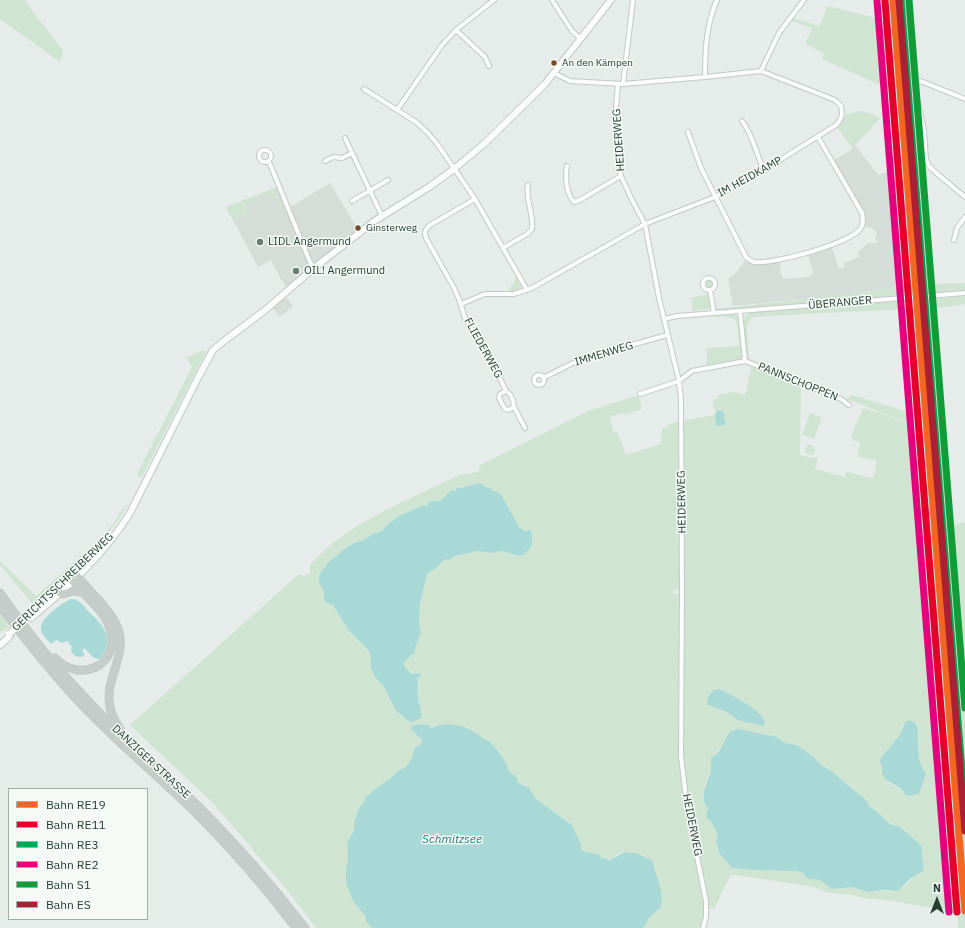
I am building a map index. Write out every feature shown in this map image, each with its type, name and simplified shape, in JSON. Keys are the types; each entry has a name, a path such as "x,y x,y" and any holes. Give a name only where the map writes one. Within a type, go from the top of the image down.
{"highway":[{"path":"46,653 51,654 65,666 76,670 86,670 94,668 106,658 111,649 113,639 109,625 99,610 81,592 74,578"},
{"path":"74,578 111,615 119,631 121,638 120,648 109,686 109,700 111,712 124,736"},
{"path":"60,593 62,594 73,591 81,592"},
{"name":"DANZIGER STRASSE","path":"0,593 46,653 90,703 190,798 226,835 265,879 304,928"},
{"name":"DANZIGER STRASSE","path":"0,606 27,642 63,684 104,727 175,793 221,839 261,883 296,928"}],"main road":[{"path":"314,268 382,216 408,201 454,169 496,133 531,99 554,73 611,0"},
{"name":"GERICHTSSCHREIBERWEG","path":"0,642 74,578 104,549 117,533 130,513 213,350 264,311 314,268"},
{"name":"GERICHTSSCHREIBERWEG","path":"30,617 60,593 74,578"},
{"name":"GERICHTSSCHREIBERWEG","path":"0,645 9,635"}],"street":[{"path":"397,110 442,45 456,30 494,0"},
{"path":"552,0 572,31 581,39"},
{"path":"623,84 633,0"},
{"path":"705,77 708,26 717,0"},
{"path":"554,73 570,81 623,84 705,77 761,70 779,33 804,0"},
{"path":"908,0 916,94 924,130 925,154 927,162 943,180 965,197"},
{"path":"456,30 485,57 489,66"},
{"name":"IM HEIDKAMP","path":"645,224 715,197 764,170 818,137 840,121 842,112 841,106 835,100 761,70"},
{"path":"915,80 965,99"},
{"name":"HEIDERWEG","path":"618,84 616,113 618,158 621,176 645,224 656,285 679,381 681,408 682,576 681,756 687,807 706,901 706,917 703,928"},
{"path":"364,89 416,122 428,133 475,199 527,290 645,224"},
{"path":"742,121 748,128 764,170"},
{"path":"688,132 692,140 693,149 698,162 715,197 746,256 753,261 777,259 808,253 852,236 862,227 864,220 863,216 818,137"},
{"path":"345,138 382,216"},
{"path":"325,161 333,157 342,158 352,153"},
{"path":"268,161 310,262 314,268"},
{"path":"567,166 566,173 568,188 574,202 621,176"},
{"path":"352,201 388,180"},
{"path":"503,248 532,229 532,219 527,194 528,184"},
{"name":"FLIEDERWEG","path":"475,199 426,228 426,238 454,288 465,318 495,368 506,391 509,392 514,407 525,428"},
{"path":"954,240 957,228 965,217"},
{"name":"FLIEDERWEG","path":"461,304 485,294 514,294 527,290"},
{"path":"710,290 714,313"},
{"name":"ÜBERANGER","path":"664,319 677,316 965,293"},
{"name":"PANNSCHOPPEN","path":"740,311 745,361"},
{"name":"IMMENWEG","path":"543,378 579,360 667,335"},
{"name":"PANNSCHOPPEN","path":"640,394 679,381 692,371 745,361 841,399 849,405"},
{"name":"FLIEDERWEG","path":"506,391 500,394 499,398 505,409 508,410 514,407"}],"shaded area":[{"path":"890,0 906,0 914,93 914,117 918,150 928,284 927,293 965,759 965,928 950,773 915,300 912,286 907,285 854,294 733,306 728,279 734,275 745,261 756,263 779,260 782,277 785,279 809,277 813,273 808,254 831,246 839,268 844,268 844,263 859,257 858,252 868,243 877,243 877,240 875,240 877,233 871,228 864,226 865,220 834,160 850,151 855,145 878,175 902,166 901,132"},
{"path":"330,183 358,230 318,262 310,260 289,208"},
{"path":"279,187 311,268 286,288 271,260 258,267 226,207"},
{"path":"285,296 293,306 280,317 272,307"}],"green space":[{"path":"0,0 25,0 62,49 63,52 60,62 0,19"},
{"path":"887,0 890,0 901,132 900,141 896,139 898,133 884,117 886,112 895,114 893,91 822,59 824,53 805,44 812,28 791,21 793,18 820,26 827,6 889,21"},
{"path":"914,93 920,121 924,159 928,166 918,159 914,117"},
{"path":"861,111 873,114 880,118 853,148 837,128 847,114"},
{"path":"275,188 281,205 272,194 260,196 244,205 248,214 233,221 226,207"},
{"path":"515,277 521,288 519,290 510,291 509,289 514,282"},
{"path":"709,279 714,284 709,289 704,284"},
{"path":"965,283 965,291 929,293 928,284"},
{"path":"911,285 914,294 716,311 716,309 868,292"},
{"path":"710,294 711,305 709,309 693,311 691,298"},
{"path":"965,296 965,304 932,309 950,526 965,522 965,759 927,299"},
{"path":"915,300 950,773 964,928 958,928 957,912 887,900 864,898 849,894 837,894 826,892 814,887 736,875 730,876 714,909 707,909 688,807 682,756 682,421 713,415 715,412 712,401 719,398 718,395 734,392 745,395 752,366 801,384 800,455 818,459 815,469 845,477 846,472 849,472 873,479 877,461 857,456 860,442 854,441 851,436 863,408 902,421 915,429 908,423 847,399 852,395 914,414 918,409 911,309 754,317 750,319 747,326 749,358 761,365 748,360 746,358 743,322 745,316 752,312","holes":["722,411 726,421 718,426 715,416","915,429 920,435 922,446 922,464 919,437","727,712 763,726 738,720","901,729 918,738 922,770 921,789 903,793 888,782 884,776 881,758 899,736","728,734 777,737 785,743 797,745 856,791 869,806 890,824 900,827 920,844 924,864 921,873 895,891 876,892 852,887 832,889 820,880 809,879 803,873 796,871 732,868 717,839 718,835 706,814 708,808 703,795 706,790 705,785 711,769 711,758 720,750"]},
{"path":"712,315 736,315 740,321 743,354 741,359 738,362 706,368 707,348 739,346 736,321 728,317 712,317"},
{"path":"204,350 206,352 141,478 137,474 192,367 186,357"},
{"path":"763,366 780,372 790,377"},
{"path":"635,396 639,397 642,409 624,415 623,413 611,416 610,419 614,432 617,431 626,455 661,444 662,429 668,427 667,425 679,421 682,585 679,589 672,592 680,595 682,599 680,756 706,909 702,928 643,928 650,917 662,905 658,878 653,861 630,852 622,852 609,860 606,860 598,854 585,852 581,849 572,825 536,799 529,788 518,783 514,776 507,770 497,750 490,742 485,741 468,729 435,726 431,728 411,728 422,741 421,744 416,747 413,756 406,767 399,770 390,780 376,788 365,798 363,804 360,806 354,830 347,843 348,858 346,880 353,901 366,917 368,924 372,928 316,928 283,885 213,803 130,725 299,574 303,576 310,573 310,565 346,533 378,514 461,474 470,474 479,471 480,465 588,411","holes":["480,483 502,496 519,527 525,531 532,545 525,554 519,556 503,551 490,553 478,551 455,556 449,560 445,558 436,568 427,574 420,604 419,622 421,632 415,648 415,654 412,654 404,663 406,668 418,676 418,697 422,712 410,722 396,711 383,685 377,680 371,669 369,651 349,631 333,605 326,603 323,589 339,554 343,550 354,543 364,540 372,534 382,531 388,524 399,516 415,509 427,507 432,501 440,501 448,493"]},
{"path":"810,413 822,417 814,439 802,435"},
{"path":"808,445 812,445 814,446 814,454 808,455 805,452 805,448"},
{"path":"129,503 120,518 98,545 35,607 0,565 0,561 36,596 103,536 114,523 120,512"},
{"path":"0,614 9,627 0,633"}],"water":[{"path":"717,411 723,411 726,424 716,425 715,416"},
{"path":"480,483 491,488 492,491 496,491 502,496 519,527 525,531 530,530 532,534 532,545 525,554 519,556 503,551 490,553 478,551 455,556 449,560 445,559 427,574 420,604 419,622 421,632 415,648 415,654 412,654 404,663 405,667 412,674 421,673 417,678 417,681 421,718 410,722 396,711 383,685 377,680 371,669 369,651 349,631 333,605 326,603 323,589 319,582 319,575 328,563 343,550 354,543 364,540 372,534 382,531 388,524 399,516 424,505 427,507 428,503 432,501 440,501 453,490 456,492 456,489"},
{"path":"71,599 79,601 103,627 107,637 107,642 106,648 99,659 94,658 84,648 82,651 84,656 75,656 71,652 72,647 67,641 62,643 56,640 51,644 42,633 41,625 47,616"},
{"path":"719,689 752,707 758,712 765,722 763,726 738,720 727,712 707,704 708,697 714,690"},
{"path":"906,721 913,721 917,726 919,758 926,773 919,794 907,796 900,788 886,780 882,773 882,766 880,762 881,758 899,736"},
{"name":"Schmitzsee","path":"422,724 428,725 431,728 438,725 453,724 473,731 491,743 507,764 509,771 517,778 517,782 529,788 536,799 572,825 581,845 581,849 585,852 598,854 602,858 610,860 625,852 636,853 653,861 662,895 661,907 650,917 643,928 372,928 366,921 366,917 353,901 346,883 348,858 347,843 354,830 355,820 360,806 363,804 365,798 376,788 390,779 399,770 406,767 413,756 413,752 416,747 421,744 422,740 411,729 412,726"},
{"path":"738,729 777,737 785,743 797,745 815,758 821,765 830,770 866,800 869,806 890,824 900,827 920,844 924,864 923,871 910,879 899,890 868,892 852,887 832,889 820,880 808,879 803,873 796,871 732,868 720,854 716,841 718,835 710,820 707,819 706,814 708,808 705,804 704,795 711,770 711,758 719,751 729,733"}],"rail line":[{"name":"RE19","path":"893,0 965,911"},
{"name":"ES","path":"899,0 965,831"},
{"name":"RE3","path":"901,0 965,809"},
{"name":"S1","path":"909,0 965,708"},
{"name":"RE2","path":"877,1 949,912"},
{"name":"RE11","path":"885,1 957,912"}],"place":[{"name":"An den Kämpen","path":"554,63"},
{"name":"Ginsterweg","path":"358,228"},
{"name":"LIDL Angermund","path":"260,242"},
{"name":"OIL! Angermund","path":"296,271"}]}
